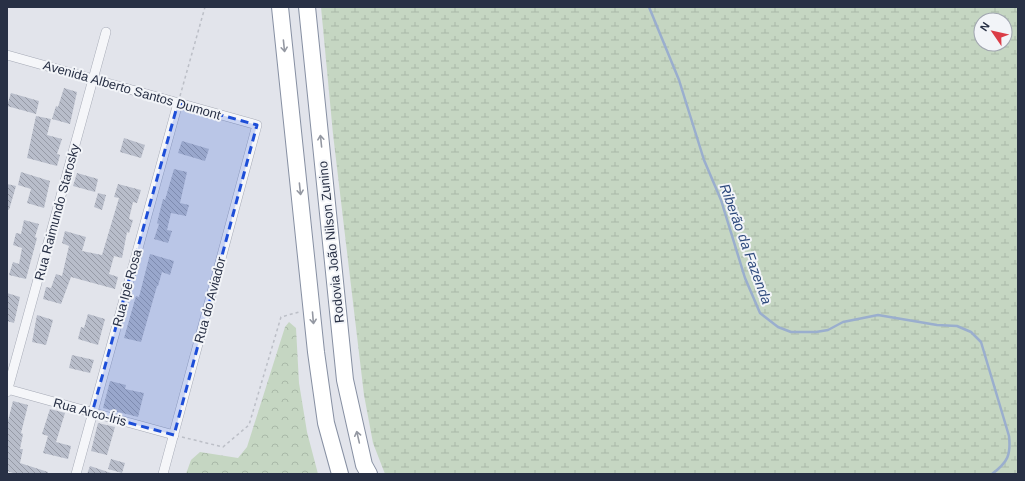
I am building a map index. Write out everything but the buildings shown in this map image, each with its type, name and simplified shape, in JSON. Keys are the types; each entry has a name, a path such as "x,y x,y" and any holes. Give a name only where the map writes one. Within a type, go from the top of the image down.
{"highway":[{"name":"Rodovia João Nilson Zunino","path":"280,7 312,308 326,423 340,474"},
{"name":"Rodovia João Nilson Zunino","path":"307,7 345,380 364,465 369,474"}],"street":[{"name":"Rua Raimundo Starosky","path":"7,390 106,32"},
{"name":"Avenida Alberto Santos Dumont","path":"7,57 93,79 258,125"},
{"name":"Rua Ipê Rosa","path":"76,474 178,103"},
{"name":"Rua do Aviador","path":"163,474 258,125"},
{"name":"Rua Arco-Íris","path":"7,390 174,435"}],"path":[{"path":"178,103 205,7"},
{"path":"174,435 223,447 249,425 281,317 312,308"}],"highlighted area":[{"path":"178,103 257,125 174,435 92,413"}],"green space":[{"path":"321,7 1018,7 1018,474 385,474 373,443 364,395 333,134"},
{"path":"289,322 296,328 299,383 307,432 318,474 186,474 191,460 200,452 238,458 247,447 285,327"}],"waterway":[{"name":"Riberão da Fazenda","path":"649,7 679,80 704,160 721,200 745,278 760,313 778,327 791,332 816,332 828,330 843,322 878,315 937,325 957,326 971,332 981,342 1009,436 1009,453 1007,458 1002,466 992,474"}]}
